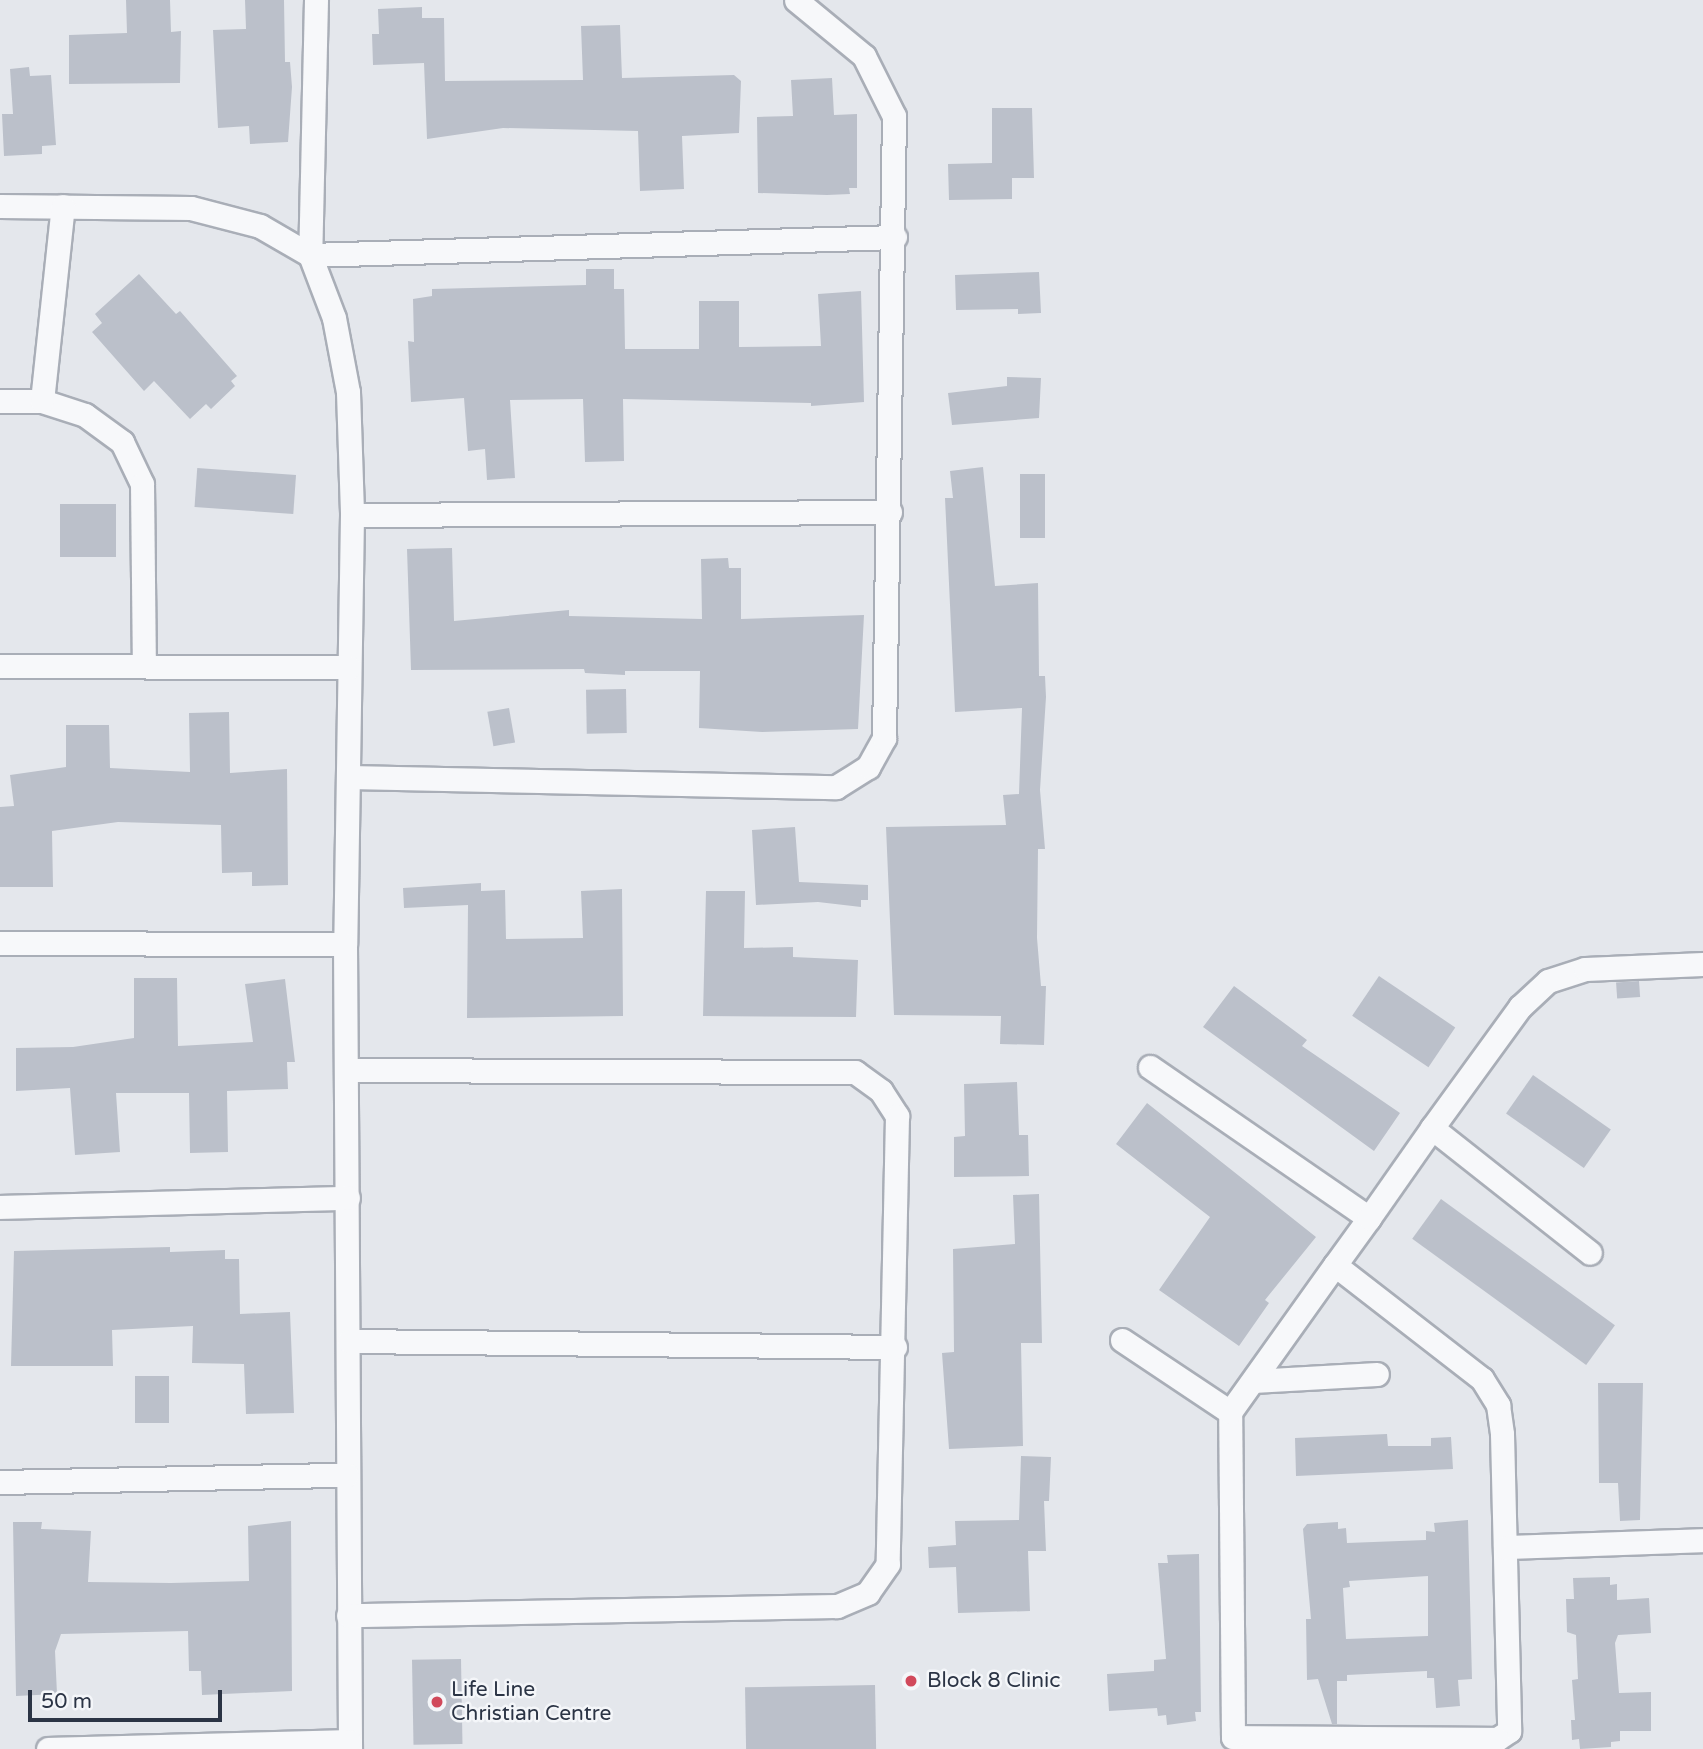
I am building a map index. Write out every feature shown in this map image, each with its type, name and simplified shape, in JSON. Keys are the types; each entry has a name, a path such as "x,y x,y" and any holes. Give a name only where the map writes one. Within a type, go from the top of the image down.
{"street":[{"path":"48,1749 350,1745 345,944 352,515 348,392 334,318 310,255 316,0"},
{"path":"349,777 836,787 868,767 884,738 895,237 894,116 885,91 864,56 796,0"},
{"path":"0,206 191,208 260,226 310,255 895,237"},
{"path":"42,401 63,206"},
{"path":"0,401 42,401 85,415 122,442 142,484 144,664"},
{"path":"352,515 890,512"},
{"path":"0,666 144,664 349,667"},
{"path":"0,943 345,944"},
{"path":"1335,1265 1482,1379 1498,1405 1502,1434 1505,1547 1508,1731 1504,1736 1233,1737 1230,1412 1432,1128 1520,1007 1548,982 1585,969 1703,964"},
{"path":"1150,1067 1369,1218"},
{"path":"346,1070 855,1072 881,1091 897,1116 895,1347 888,1564 868,1593 837,1606 348,1615"},
{"path":"1432,1128 1590,1253"},
{"path":"0,1207 348,1198"},
{"path":"1122,1340 1230,1412"},
{"path":"349,1341 895,1347"},
{"path":"1253,1381 1377,1374"},
{"path":"0,1482 347,1475"},
{"path":"1505,1547 1703,1540"}],"building":[{"path":"126,0 170,0 171,32 181,31 180,83 69,84 69,35 127,33"},
{"path":"245,0 284,0 285,62 290,62 292,87 288,142 250,144 249,126 218,128 213,30 246,29"},
{"path":"422,7 422,18 444,18 445,81 583,80 581,26 620,25 622,78 734,75 741,81 739,133 682,136 684,189 640,191 638,131 503,128 427,139 424,63 373,65 372,34 379,34 378,9"},
{"path":"29,67 30,76 51,75 56,145 42,146 42,154 4,156 2,114 13,114 10,69"},
{"path":"832,78 834,115 857,114 857,188 849,188 850,194 758,193 757,117 793,116 791,80"},
{"path":"992,108 1032,108 1034,178 1012,178 1012,199 949,200 948,164 992,163"},
{"path":"586,269 614,269 614,289 624,289 625,349 699,349 699,301 739,301 739,347 821,346 818,294 861,291 864,402 811,406 811,403 623,399 624,461 585,462 583,399 510,400 515,478 487,480 485,449 468,451 464,398 411,402 408,341 414,342 413,299 432,296 432,289 586,285"},
{"path":"1039,272 1041,313 1018,314 1018,309 956,310 955,275"},
{"path":"139,274 176,314 180,311 237,376 231,381 235,386 211,409 206,404 190,419 154,381 144,391 92,332 102,323 95,314"},
{"path":"1007,377 1041,378 1039,418 952,425 948,393 1007,386"},
{"path":"983,467 995,586 1038,583 1039,676 1045,676 1046,697 1040,790 1045,849 1038,849 1037,938 1041,986 1046,986 1044,1045 1000,1044 1001,1016 894,1015 886,827 1006,825 1003,795 1019,794 1022,708 955,712 945,498 953,498 950,471"},
{"path":"197,468 296,475 293,514 195,507"},
{"path":"1020,474 1045,474 1045,538 1020,538"},
{"path":"60,504 116,504 116,557 60,557"},
{"path":"452,548 454,621 569,610 569,616 702,619 701,559 728,558 729,568 741,568 741,619 864,615 858,729 762,732 699,728 700,671 625,671 625,675 585,673 584,669 411,670 407,549"},
{"path":"626,689 627,733 587,734 586,690"},
{"path":"509,708 515,742 493,746 487,712"},
{"path":"229,712 230,773 287,769 288,885 252,886 252,872 222,873 221,825 118,822 52,831 53,887 0,887 0,807 14,806 10,775 66,767 66,725 109,725 110,768 190,772 189,713"},
{"path":"795,827 799,882 868,885 868,900 861,900 861,907 818,902 756,905 752,830"},
{"path":"481,883 481,891 505,890 506,939 583,938 581,891 622,889 623,1016 467,1018 468,905 404,908 403,888"},
{"path":"706,891 745,891 744,948 793,947 793,957 858,960 856,1017 703,1016"},
{"path":"1379,976 1455,1027 1428,1067 1352,1016"},
{"path":"134,978 177,978 178,1046 253,1042 245,984 285,979 295,1062 287,1062 288,1089 227,1091 228,1152 190,1153 189,1093 116,1093 120,1152 75,1155 70,1088 16,1091 16,1048 73,1047 134,1038"},
{"path":"1639,981 1640,997 1617,999 1616,983"},
{"path":"1234,986 1307,1040 1302,1046 1400,1113 1374,1151 1203,1027"},
{"path":"1533,1075 1611,1129 1584,1168 1506,1114"},
{"path":"1017,1082 1019,1135 1028,1135 1029,1176 954,1177 954,1137 965,1136 964,1084"},
{"path":"1147,1103 1316,1237 1265,1300 1269,1303 1239,1346 1159,1290 1210,1217 1116,1144"},
{"path":"1039,1194 1042,1343 1021,1343 1023,1446 949,1449 942,1353 954,1352 953,1249 1015,1244 1013,1195"},
{"path":"1441,1199 1615,1325 1586,1365 1412,1239"},
{"path":"170,1247 170,1252 225,1250 225,1259 239,1259 240,1314 290,1312 294,1413 246,1414 244,1364 192,1363 193,1326 112,1330 113,1366 11,1366 14,1251"},
{"path":"135,1376 169,1376 169,1423 135,1423"},
{"path":"1598,1383 1643,1383 1640,1520 1620,1521 1618,1483 1599,1483"},
{"path":"1387,1434 1388,1446 1431,1446 1431,1438 1451,1437 1453,1469 1296,1476 1295,1438"},
{"path":"1021,1456 1051,1457 1049,1501 1044,1501 1046,1551 1028,1551 1030,1611 958,1613 956,1567 929,1568 928,1547 956,1545 955,1521 1019,1520"},
{"path":"1468,1520 1472,1679 1458,1680 1460,1706 1436,1708 1434,1678 1427,1678 1427,1671 1347,1675 1347,1681 1337,1681 1337,1724 1332,1724 1318,1679 1307,1680 1306,1619 1311,1619 1303,1529 1307,1524 1338,1522 1338,1529 1346,1528 1347,1543 1426,1540 1426,1531 1435,1532 1434,1523","holes":["1428,1576 1428,1636 1346,1639 1343,1588 1350,1587 1349,1581"]},
{"path":"291,1521 292,1691 202,1695 201,1671 189,1671 188,1631 61,1634 55,1651 57,1694 16,1696 13,1522 42,1522 41,1529 91,1531 88,1582 171,1583 249,1581 248,1526"},
{"path":"1199,1554 1201,1712 1195,1712 1196,1721 1167,1725 1166,1715 1158,1716 1157,1708 1109,1711 1107,1674 1154,1671 1154,1660 1166,1659 1158,1563 1168,1563 1167,1555"},
{"path":"1610,1577 1610,1585 1617,1584 1617,1600 1649,1598 1651,1633 1618,1635 1615,1643 1619,1693 1651,1692 1651,1731 1620,1731 1620,1741 1611,1742 1611,1747 1580,1749 1579,1739 1572,1740 1571,1720 1575,1720 1572,1680 1578,1679 1576,1635 1567,1632 1566,1599 1574,1599 1573,1578"},
{"name":"Life Line Christian Centre","path":"461,1659 462,1744 413,1745 412,1660"},
{"path":"875,1685 876,1749 746,1749 745,1687"}],"place":[{"name":"Block 8 Clinic","path":"911,1681"},
{"name":"Life Line Christian Centre","path":"437,1702"}]}
